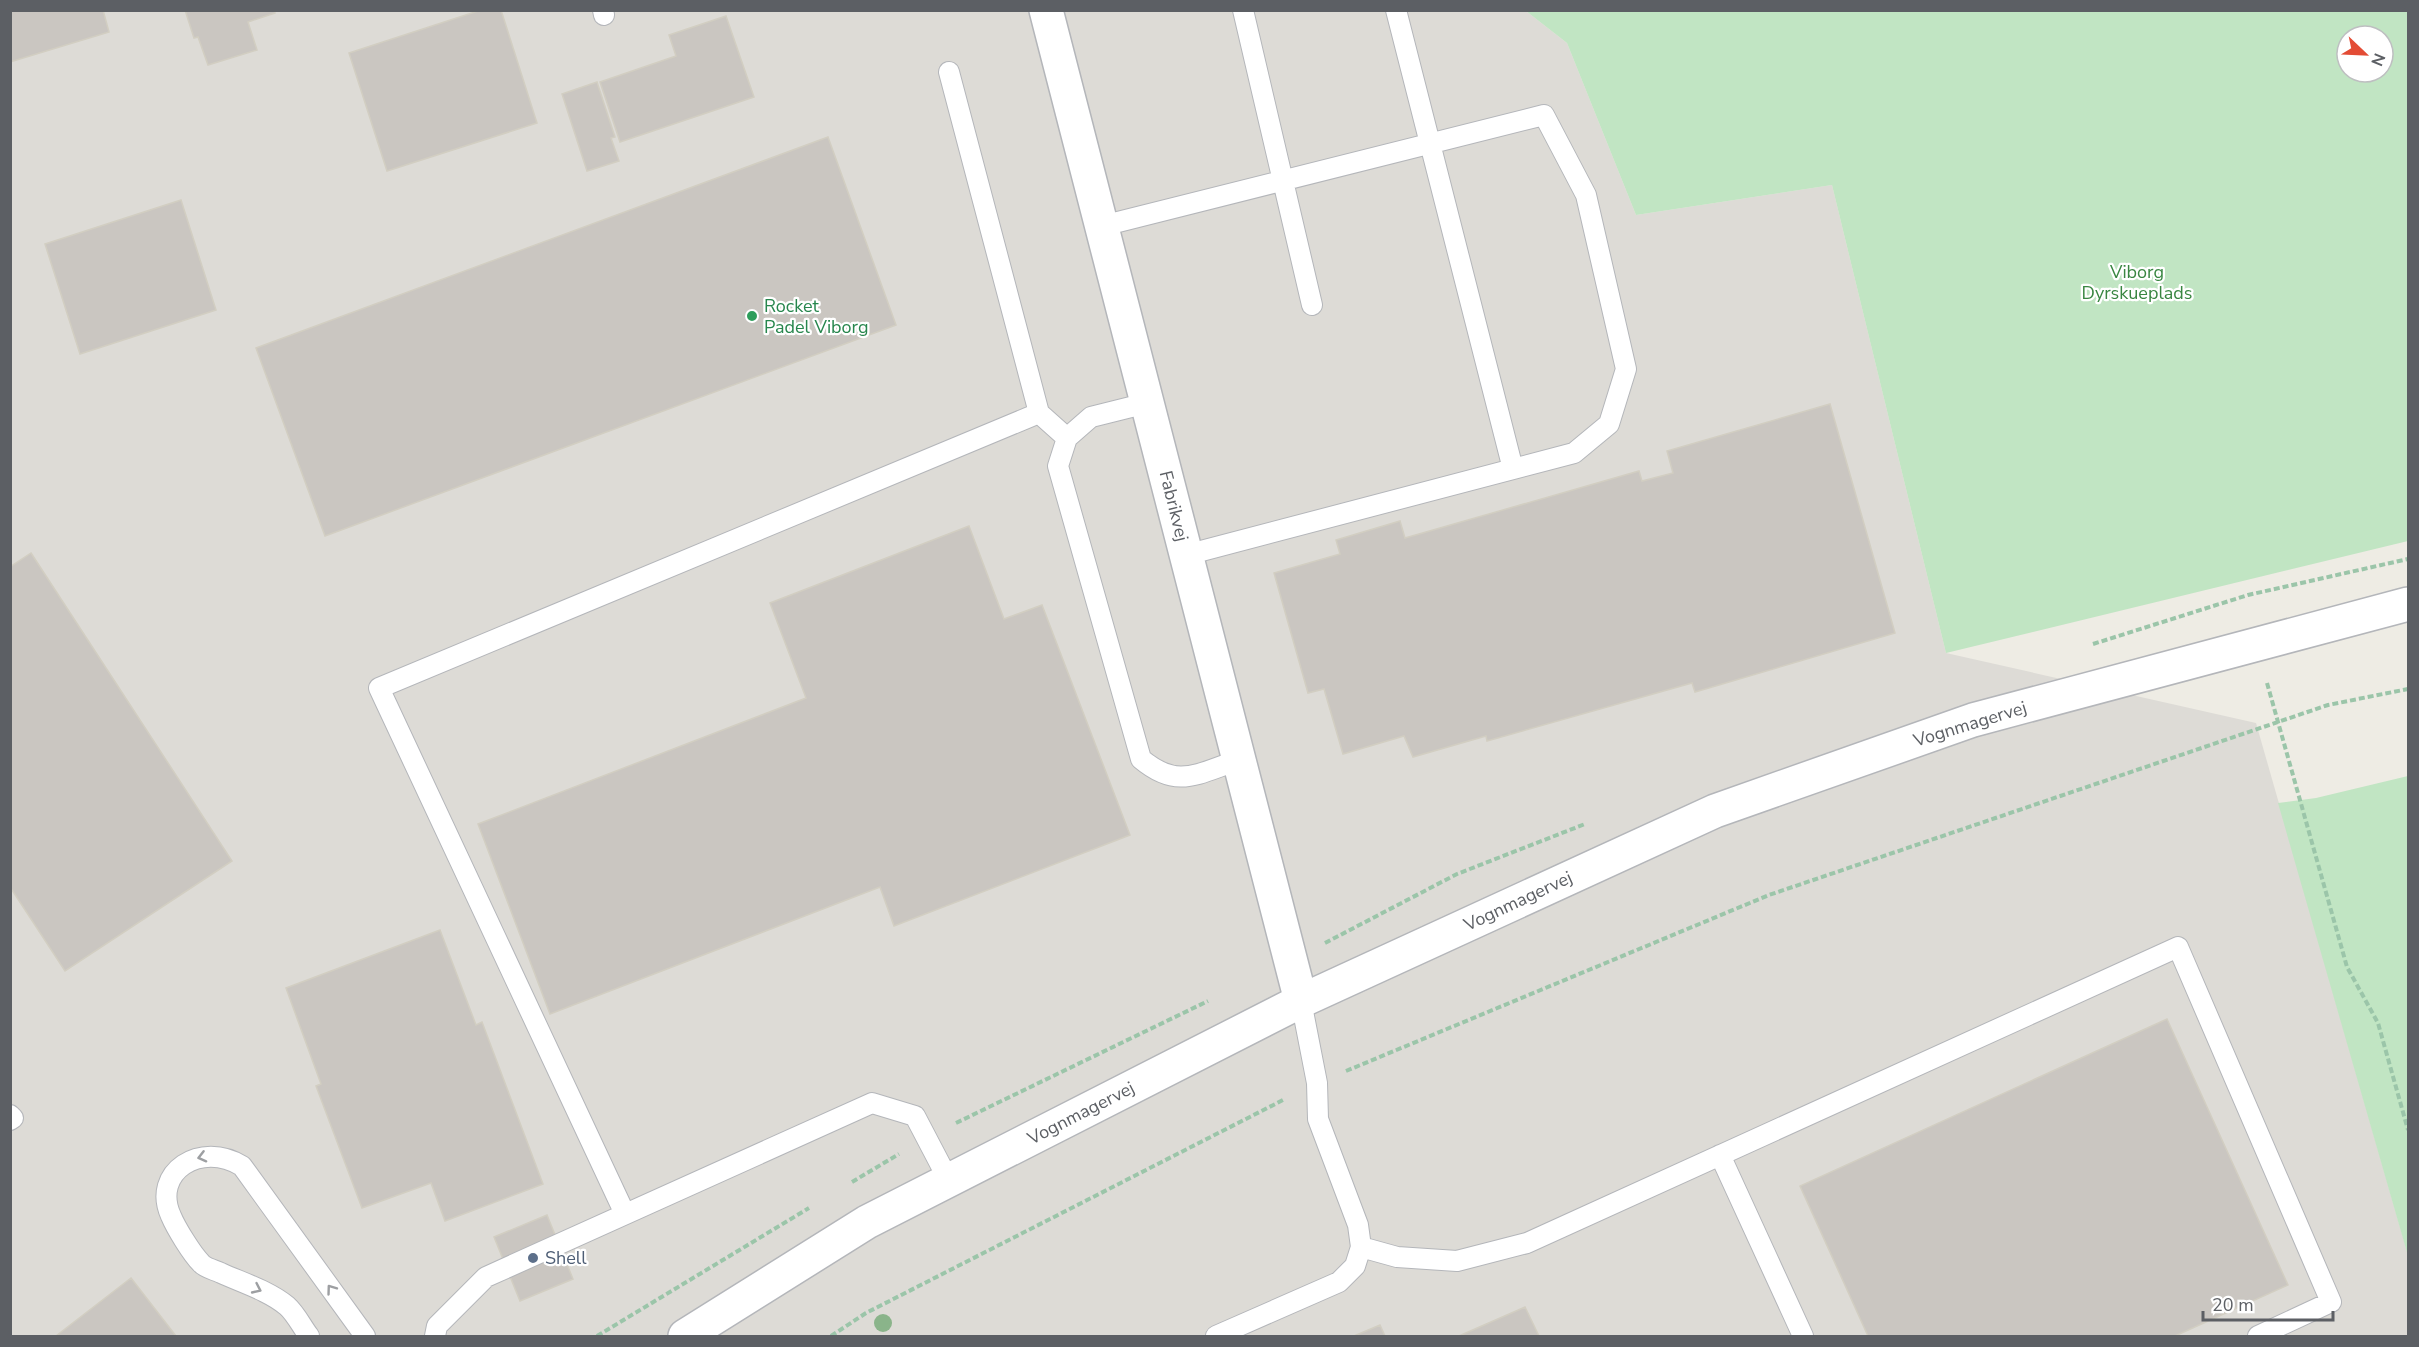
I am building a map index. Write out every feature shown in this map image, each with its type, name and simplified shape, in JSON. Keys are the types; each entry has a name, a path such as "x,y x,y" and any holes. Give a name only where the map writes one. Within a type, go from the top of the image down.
{"street":[{"name":"Fabrikvej","path":"1046,10 1301,1001"},
{"name":"Vognmagervej","path":"685,1336 867,1222 1301,1001 1714,811 1973,720 2409,604"}],"lane":[{"path":"1243,10 1312,305"},
{"path":"1396,10 1513,469"},
{"path":"949,72 1040,413 1067,438"},
{"path":"1102,226 1544,115 1586,195 1626,369 1609,424 1574,453 1186,555"},
{"path":"1147,403 1091,417 1067,438 1058,466 1141,759 1157,772 1180,779 1239,760"},
{"path":"625,1214 379,688 1040,413"},
{"path":"1362,1247 1397,1257 1457,1261 1527,1243 2178,946 2331,1302 2258,1336"},
{"path":"1216,1336 1340,1282 1355,1266 1362,1247 1358,1225 1318,1119 1317,1083 1301,1001"},
{"path":"435,1336 437,1326 486,1277 872,1103 915,1116 948,1181"},
{"path":"10,1115 13,1118 10,1120"},
{"path":"309,1336 288,1307 262,1292 201,1264 171,1216 167,1202 172,1180 186,1162 200,1156 215,1154 229,1158 242,1166 365,1336"},
{"path":"1720,1155 1803,1336"}],"path":[{"path":"831,1336 866,1313 1317,1083 1769,895 2328,705 2409,689"},
{"path":"2276,723 2347,967 2378,1023 2409,1130"}],"shaded area":[{"path":"10,11 1526,11 1567,43 1636,215 1832,185 1946,653 2256,723 2408,1255 2408,1336 11,1336"}],"green space":[{"name":"Viborg Dyrskueplads","path":"1526,11 2408,11 2408,541 1946,653 1832,185 1636,215 1567,43"},
{"path":"2408,776 2408,1256 2278,803 2316,798"}],"building":[{"path":"10,10 103,10 109,32 10,62"},
{"path":"185,10 274,10 275,13 248,22 257,50 208,65 198,37 194,38"},
{"path":"481,10 501,10 537,123 387,171 349,53"},
{"path":"726,16 754,97 620,142 600,82 676,56 669,35"},
{"path":"597,82 615,137 611,138 619,161 587,171 562,94"},
{"path":"828,137 896,325 325,536 256,348"},
{"path":"181,200 216,310 80,354 45,244"},
{"path":"1830,404 1895,633 1695,692 1692,683 1487,741 1486,736 1413,757 1404,736 1343,754 1324,689 1308,693 1274,573 1340,554 1336,540 1400,521 1405,538 1639,471 1642,481 1673,473 1667,451"},
{"path":"969,526 1004,619 1042,605 1130,835 894,926 880,887 550,1014 478,824 806,698 770,603"},
{"path":"31,553 232,861 65,971 10,887 10,567"},
{"path":"440,930 476,1025 482,1022 543,1184 445,1221 431,1183 362,1208 316,1086 321,1084 286,988"},
{"path":"2167,1019 2288,1285 2175,1336 1868,1336 1800,1186"},
{"name":"Shell","path":"547,1215 573,1279 520,1301 494,1237"},
{"path":"131,1278 176,1336 56,1336"},
{"path":"1525,1307 1539,1336 1459,1336"},
{"path":"1380,1325 1385,1336 1354,1336"}],"place":[{"name":"Rocket Padel Viborg","path":"752,316"},
{"name":"Shell","path":"533,1258"}]}
